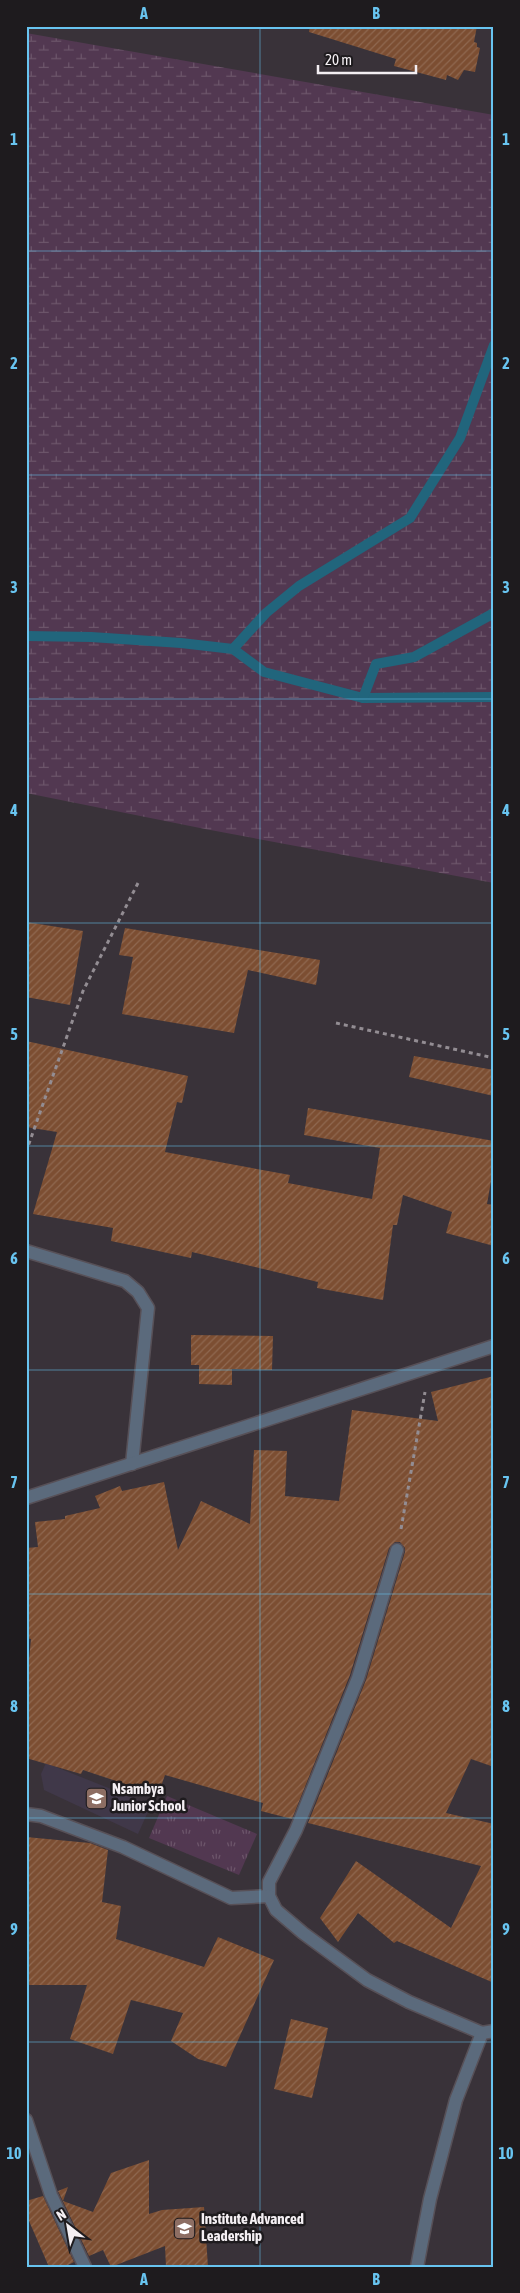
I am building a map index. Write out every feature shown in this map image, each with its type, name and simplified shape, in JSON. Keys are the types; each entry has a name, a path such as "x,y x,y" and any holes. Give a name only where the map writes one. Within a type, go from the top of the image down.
{"street":[{"path":"26,1251 125,1281 138,1292 148,1308 132,1464"},
{"path":"26,1498 494,1346"},
{"path":"397,1550 358,1678 296,1830 269,1882 269,1896 276,1910 296,1928 367,1980 409,2002 488,2032 456,2100 430,2199 417,2267"},
{"path":"26,1814 42,1816 123,1847 231,1898 269,1896"},
{"path":"26,2120 51,2195 85,2267"}],"path":[{"path":"26,1152 83,991 138,883"},
{"path":"336,1024 494,1058"},
{"path":"397,1550 429,1367"}],"shaded area":[{"name":"Nsambya Junior School","path":"46,1763 151,1805 138,1834 44,1790 41,1774"}],"green space":[{"path":"26,33 494,115 494,883 205,829 26,793"},
{"path":"167,1796 257,1834 239,1875 149,1838"}],"building":[{"path":"310,26 477,26 474,42 480,48 475,72 464,70 458,80 447,75 446,80 394,66 396,59 309,32"},
{"path":"26,922 83,931 70,1005 26,997"},
{"path":"125,928 320,960 316,985 248,970 234,1033 122,1014 133,957 119,955"},
{"path":"26,1041 188,1076 182,1103 177,1102 165,1152 290,1175 288,1183 372,1199 380,1148 304,1135 308,1108 494,1141 494,1164 487,1204 494,1205 494,1246 446,1233 452,1212 403,1195 397,1225 393,1225 383,1300 317,1288 318,1282 192,1252 191,1258 111,1241 113,1228 33,1214 57,1132 26,1127"},
{"path":"414,1056 494,1070 494,1096 409,1077"},
{"path":"191,1335 273,1336 272,1370 232,1369 232,1385 199,1384 199,1365 191,1365"},
{"path":"494,1376 494,1767 471,1759 446,1813 494,1824 494,1983 397,1941 394,1943 358,1913 338,1942 320,1918 356,1861 451,1928 481,1866 308,1823 366,1680 405,1552 405,1548 400,1542 395,1542 389,1548 350,1675 292,1819 261,1811 263,1803 165,1775 158,1795 83,1770 81,1774 26,1758 26,1689 31,1639 26,1638 26,1548 38,1547 35,1522 65,1519 65,1516 100,1508 95,1496 120,1486 122,1491 164,1482 178,1550 201,1501 250,1524 254,1450 287,1451 285,1496 339,1501 352,1410 438,1421 431,1392"},
{"path":"26,1837 90,1843 108,1850 102,1902 121,1906 116,1939 204,1967 218,1937 274,1960 226,2067 198,2059 171,2041 183,2013 131,2000 113,2054 70,2039 87,1985 26,1985"},
{"path":"291,2019 328,2028 312,2098 274,2089"},
{"path":"149,2160 149,2214 162,2210 204,2207 208,2267 166,2267 165,2246 111,2267 103,2250 89,2256 58,2191 68,2187 63,2201 93,2212 111,2173"},
{"path":"43,2196 74,2262 64,2267 49,2267 26,2214 26,2201"}],"waterway":[{"path":"233,649 266,613 299,586 410,518 460,438 494,345"},
{"path":"363,698 376,664 414,657 494,613"},
{"path":"26,636 91,637 181,643 233,649 264,672 363,698 494,697"}],"place":[{"name":"Nsambya Junior School","path":"96,1798"},
{"name":"Institute Advanced Leadership","path":"185,2228"}]}
